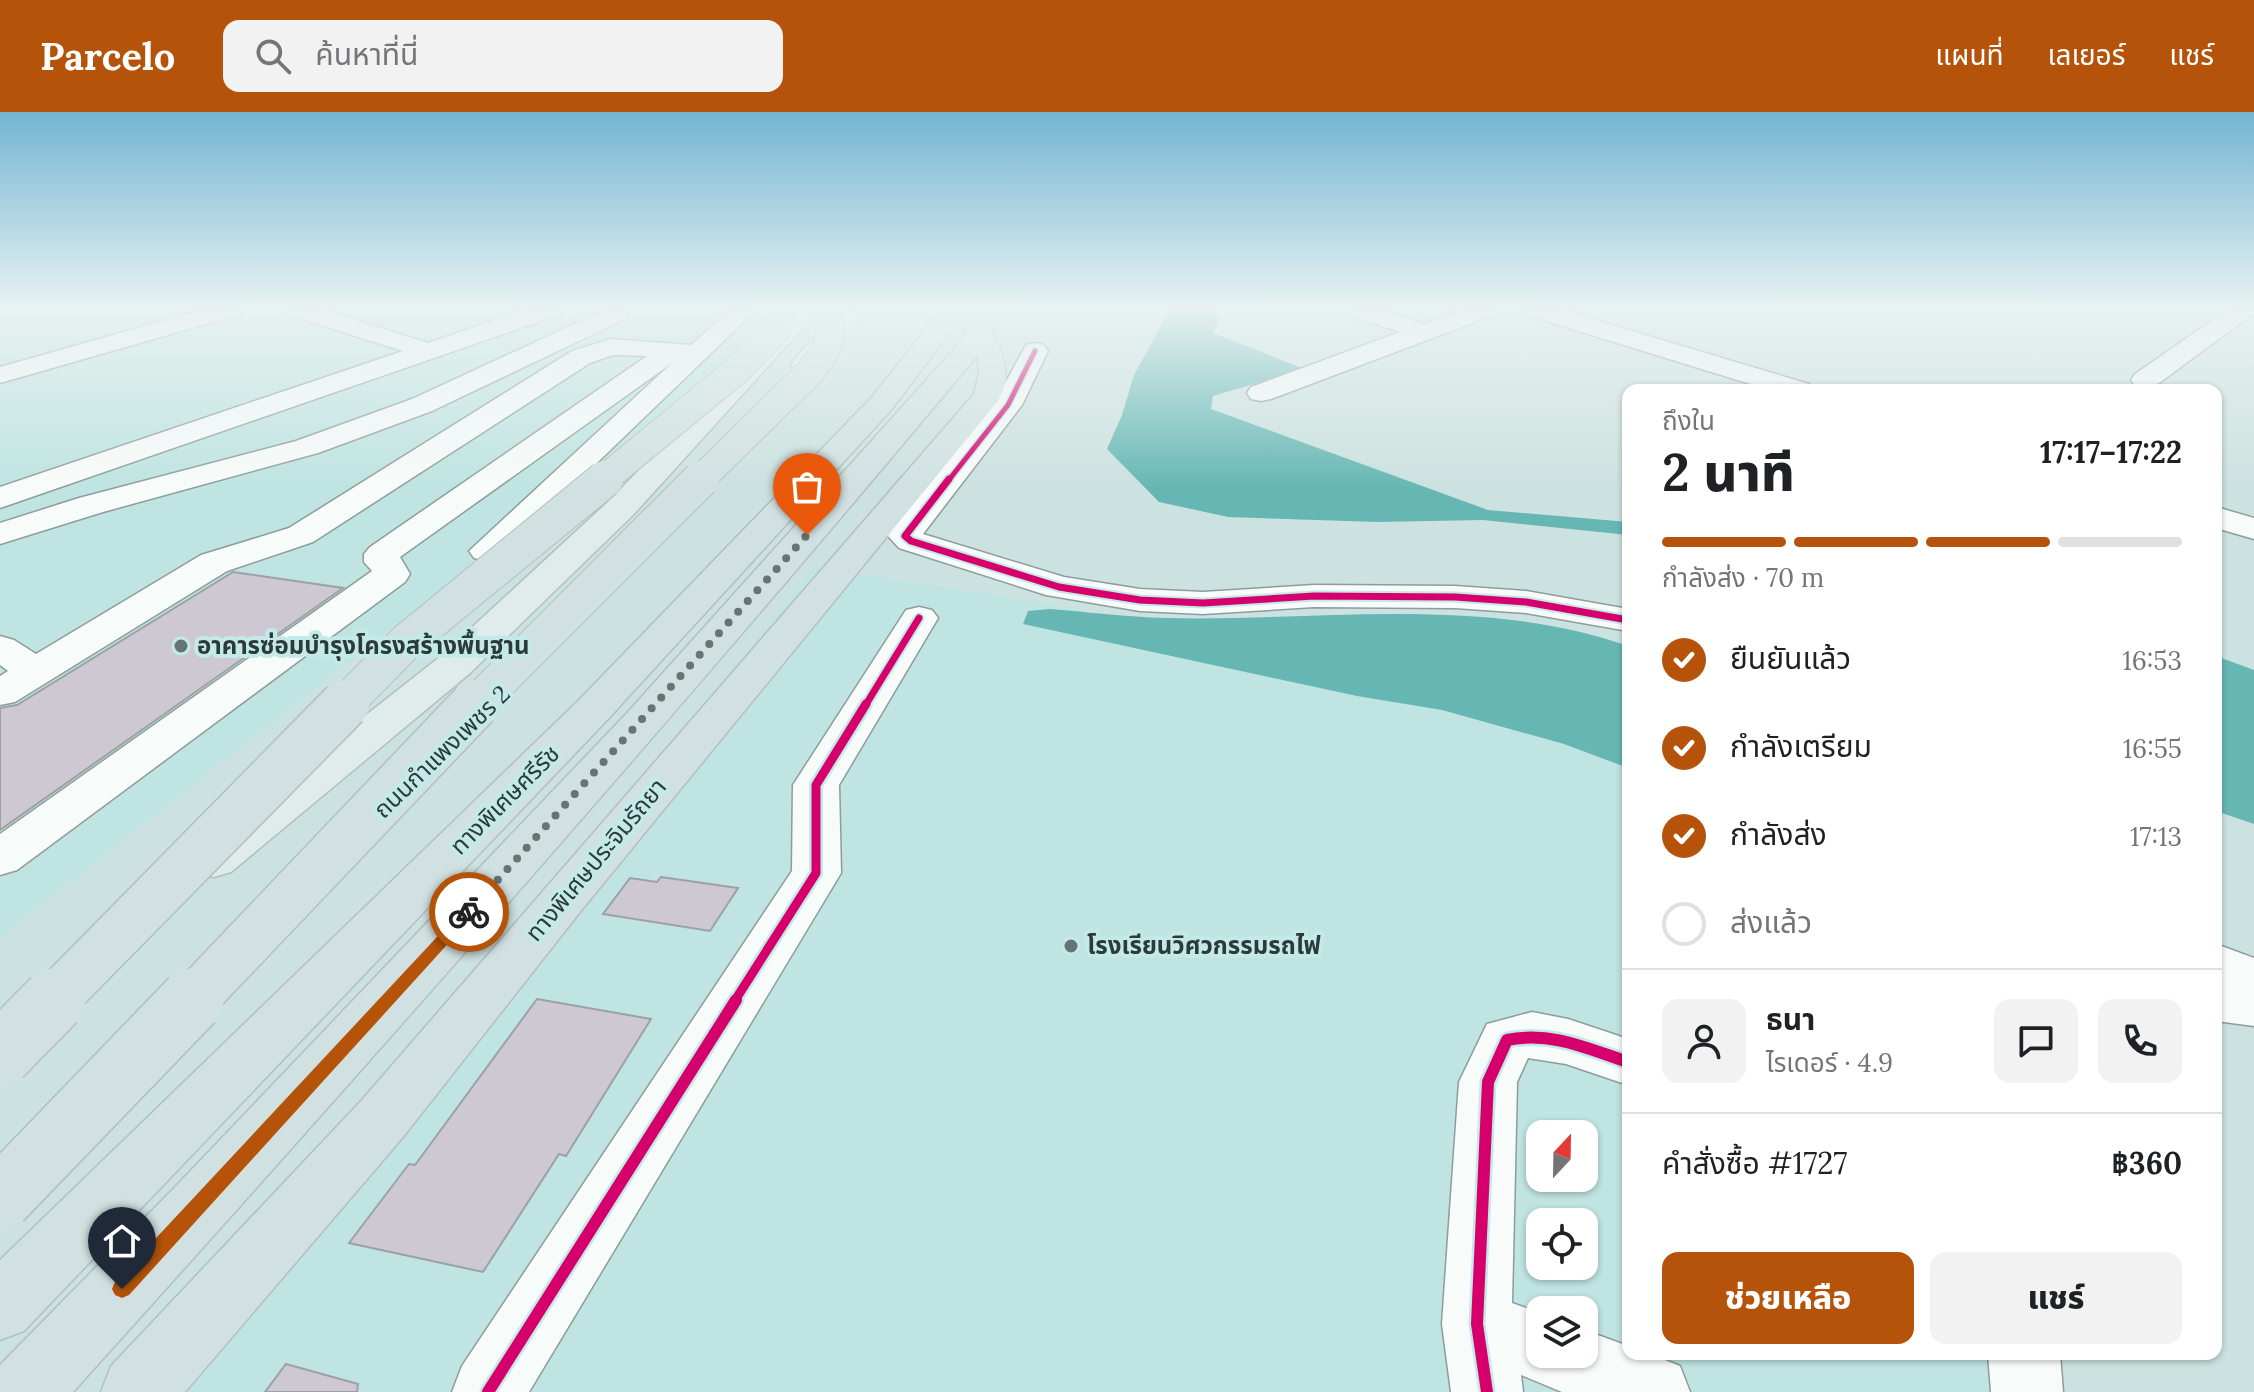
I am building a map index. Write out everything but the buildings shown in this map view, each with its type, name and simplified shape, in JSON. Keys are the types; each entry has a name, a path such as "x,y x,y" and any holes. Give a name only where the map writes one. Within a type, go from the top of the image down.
{"highway":[{"path":"0,1055 406,642 738,369"},
{"path":"0,1199 524,652 812,369"},
{"name":"ทางพิเศษศรีรัช","path":"0,1307 593,710 882,403 909,369"},
{"name":"ทางพิเศษศรีรัช","path":"24,1392 200,1206 642,722 951,369"},
{"name":"ทางพิเศษประจิมรัถยา","path":"137,1392 382,1119 573,887 987,396 994,377 993,369"}],"main road":[{"path":"0,1026 265,821 455,665 622,507 752,369"},
{"name":"ถนนกำแพงเพชร 2","path":"0,1164 322,867 500,697 676,517 801,369"}],"street":[{"path":"0,375 22,369"},
{"path":"0,498 376,369"},
{"path":"0,534 91,505 307,447 422,405 499,369"},
{"path":"6,670 75,647 214,563 301,535 563,369"},
{"path":"0,858 392,574 390,567 382,562 382,554 398,542 658,369"},
{"path":"486,551 667,369"},
{"path":"1026,369 1008,405 908,531 905,536 911,541 1059,587 1140,600 1203,603 1314,596 1455,597 1526,602 1622,619"},
{"path":"1261,393 1328,369"},
{"path":"1729,369 1779,384"},
{"path":"2145,380 2160,369"},
{"path":"2222,519 2254,529"},
{"path":"488,1392 816,873 819,858 813,804 816,785 919,618"},
{"path":"2222,967 2254,980"},
{"path":"2222,1001 2254,1005"},
{"path":"1487,1392 1477,1324 1488,1082 1507,1040 1532,1035 1568,1042 1622,1060"},
{"path":"1477,1324 1526,1343"},
{"path":"2024,1360 2027,1392"},
{"path":"1591,1368 1654,1392"}],"shaded area":[{"path":"0,369 734,369 659,434 405,618 0,937"},
{"name":"โรงเรียนวิศวกรรมรถไฟ","path":"814,567 1056,605 1622,756 1622,1360 1996,1360 1998,1392 161,1392"}],"water":[{"path":"1137,369 1303,369 1213,396 1211,409 1488,510 1622,521 1622,534 1483,520 1377,522 1228,517 1159,502 1107,449 1122,415"},
{"path":"1050,609 1165,618 1456,615 1514,620 1571,630 1622,644 1622,766 1564,744 1442,710 1357,696 1023,624 1028,611"},
{"path":"2222,658 2254,670 2254,824 2222,813"}],"cycle path":[{"path":"1026,369 1008,405 908,531 905,536 911,541 1059,587 1140,600 1203,603 1314,596 1455,597 1526,602 1622,619"},
{"path":"488,1392 816,873 816,785 919,618"},
{"path":"1487,1392 1477,1324 1488,1082 1507,1040 1532,1035 1568,1042 1622,1060"}],"way so far":[{"path":"469,912 807,535"}],"place":[{"name":"อาคารซ่อมบำรุงโครงสร้างพื้นฐาน","path":"181,646"},
{"name":"โรงเรียนวิศวกรรมรถไฟ","path":"1071,946"}],"route":[{"path":"122,1289 469,912"}]}
